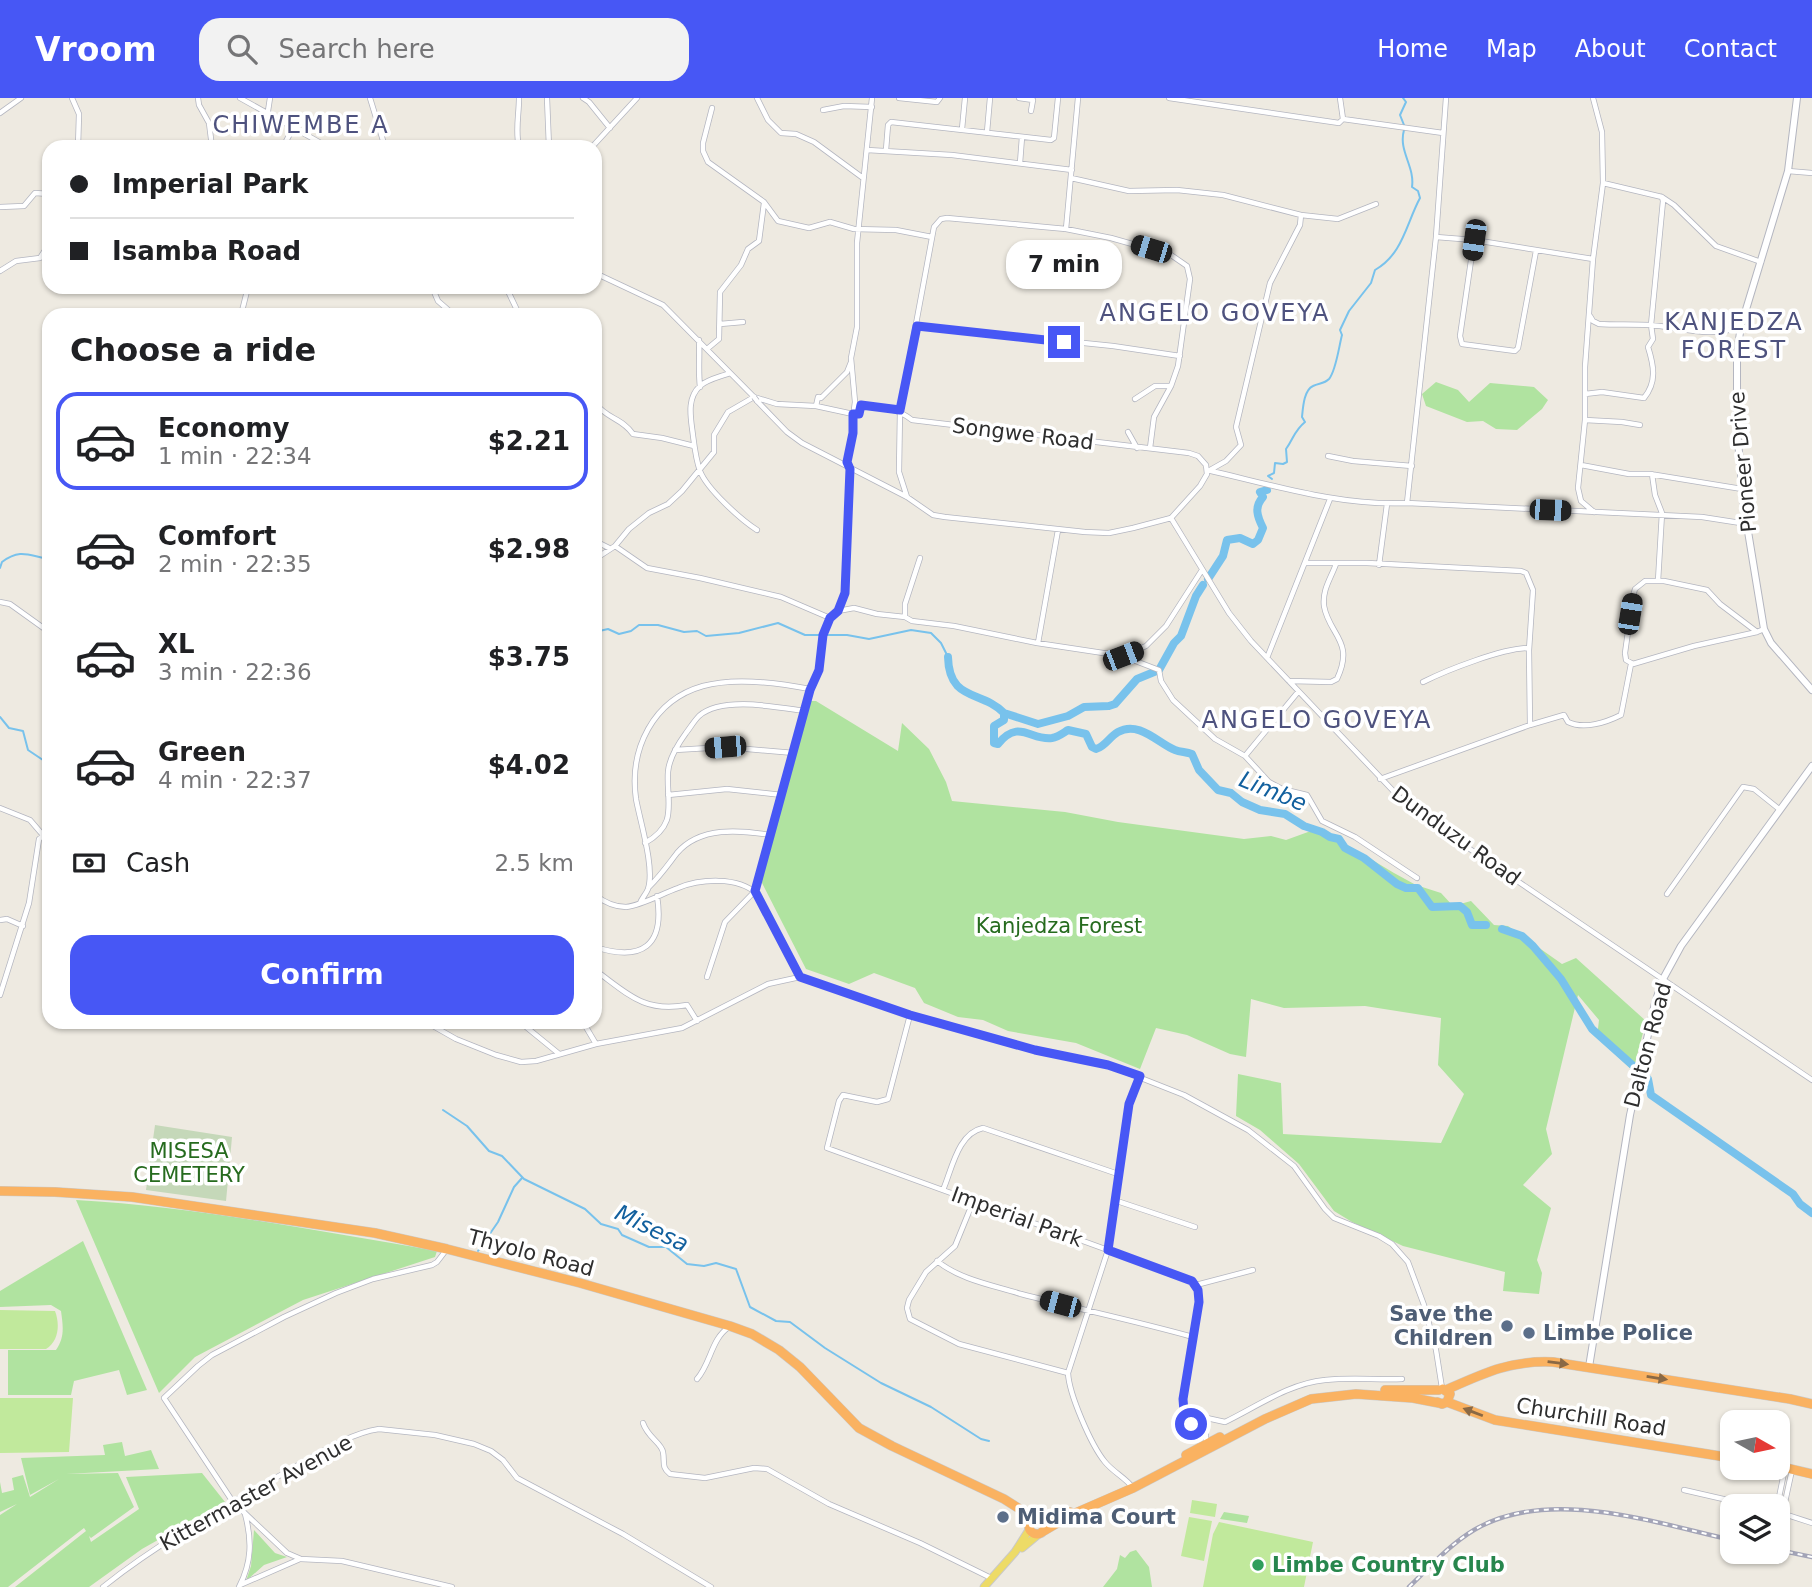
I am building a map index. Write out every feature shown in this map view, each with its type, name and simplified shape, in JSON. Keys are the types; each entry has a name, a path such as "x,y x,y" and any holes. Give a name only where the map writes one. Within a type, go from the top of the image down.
{"highway":[{"name":"Thyolo Road","path":"0,1191 132,1197 313,1222 447,1249 730,1326 765,1341 790,1358 859,1429 999,1496 1037,1518"},
{"path":"1443,1403 1435,1397 1442,1390 1502,1366 1519,1362 1553,1362 1790,1398 1812,1404"},
{"name":"Churchill Road","path":"1041,1532 1310,1395 1344,1391 1442,1390"},
{"name":"Churchill Road","path":"1206,1448 1296,1405 1319,1397 1356,1394 1443,1403 1494,1420 1720,1456"},
{"path":"1790,1468 1812,1474"},
{"name":"Churchill Road","path":"1037,1518 1070,1512 1132,1486"},
{"name":"Thyolo Road","path":"999,1496 1022,1517 1029,1528"},
{"path":"1037,1518 1044,1523 1041,1532 1035,1534 1029,1528 1030,1521 1037,1518"}],"main road":[{"name":"Pioneer Drive","path":"1797,98 1788,171 1741,326 1736,375 1737,430 1760,631 1812,690"},
{"name":"Dalton Road","path":"1589,1367 1635,1087 1663,979 1681,946 1812,766"},
{"path":"1015,1552 1029,1528"},
{"path":"984,1587 1015,1552 1041,1532"}],"street":[{"path":"0,113 21,98"},
{"path":"72,98 79,114 78,140"},
{"path":"198,98 209,123 211,140"},
{"path":"240,98 315,140"},
{"path":"267,111 270,98"},
{"path":"370,98 383,140"},
{"path":"517,140 519,98"},
{"path":"547,98 549,140"},
{"path":"583,98 610,128"},
{"path":"599,140 637,98"},
{"path":"757,98 768,120 781,133 796,134 814,142 864,178"},
{"path":"816,406 818,397 821,398 851,366 857,327 859,228 872,98"},
{"path":"899,98 937,102 940,98"},
{"path":"962,129 965,98"},
{"path":"987,132 990,98"},
{"path":"1019,98 1033,100 1031,111"},
{"path":"886,150 888,125 891,122 1053,139 1058,98"},
{"path":"1066,229 1078,98"},
{"path":"1169,98 1339,122 1343,119 1409,130 1443,132"},
{"path":"1340,98 1343,119"},
{"path":"1407,503 1436,237 1446,98"},
{"path":"1593,98 1602,132 1603,183 1593,259 1585,420 1578,494 1581,501 1594,512"},
{"path":"823,110 844,106 872,107"},
{"path":"712,108 703,142 703,151 708,162 764,202 781,223 809,228 830,222 854,229 896,230 932,237"},
{"path":"287,140 293,128"},
{"path":"1020,163 1023,137"},
{"path":"867,150 1072,170"},
{"path":"1788,171 1812,173"},
{"path":"1071,178 1129,191 1177,190 1223,195 1301,215 1338,219 1376,204"},
{"path":"1603,183 1662,197 1674,205 1716,246 1761,262"},
{"path":"0,207 24,206 35,193 42,194"},
{"path":"1585,394 1602,392 1644,398 1652,384 1654,369 1648,348 1653,342 1651,325 1662,197"},
{"path":"707,349 719,340 720,292 741,265 748,249 759,241 764,202"},
{"path":"602,276 663,305 787,432 802,443 907,497 933,515 1058,530 1109,533 1171,518 1200,486 1208,470 1218,467 1241,445 1236,428 1263,308 1270,282 1300,225 1301,215"},
{"path":"907,497 899,472 900,410 932,237 937,222 947,218 1066,229 1171,255 1187,266 1190,279 1180,356 1171,386 1154,417 1150,449"},
{"path":"1436,237 1474,240 1593,259"},
{"path":"1474,240 1462,344 1515,351 1518,348 1536,251"},
{"path":"0,271 16,261 37,260 42,255"},
{"path":"435,294 447,308"},
{"path":"1590,316 1599,324 1651,325 1689,331 1728,332 1741,326"},
{"path":"720,324 743,322"},
{"path":"917,326 1113,346 1180,356"},
{"path":"699,340 700,354 697,359 700,387 691,403 694,446 700,470 712,488 757,530"},
{"path":"707,977 726,922 755,891 810,690 819,670 823,635 830,618 838,611 845,593 850,469 847,462 853,433 855,402 851,358"},
{"path":"700,387 730,373"},
{"path":"1135,399 1155,386 1171,386"},
{"path":"602,554 643,517 668,504 678,495 714,452 714,435 728,412 755,398 777,404 816,406 853,414"},
{"name":"Songwe Road","path":"853,414 859,414 861,405 900,410 912,420 1189,453 1203,460 1208,470"},
{"path":"602,411 627,425 633,434 694,446"},
{"path":"1585,420 1640,425"},
{"path":"1128,432 1137,447"},
{"path":"1328,456 1412,466"},
{"path":"1581,465 1742,489"},
{"path":"1208,470 1331,498 1387,504 1702,517 1747,524"},
{"path":"1652,474 1661,515 1658,581"},
{"path":"1267,658 1331,498"},
{"path":"1379,565 1387,504"},
{"name":"Dunduzu Road","path":"1171,518 1229,614 1380,779 1420,815 1812,1080"},
{"path":"1038,643 1058,530"},
{"path":"602,543 650,569 781,597 830,618"},
{"path":"905,617 905,604 920,558"},
{"path":"1306,563 1483,568 1526,573 1533,590 1529,648 1530,725"},
{"path":"1289,681 1331,682 1337,679 1340,673 1343,648 1340,636 1324,606 1324,591 1336,564"},
{"path":"1123,656 1146,646 1167,626 1202,570"},
{"path":"1631,664 1626,660 1625,653 1635,589 1645,581 1707,590 1720,604 1760,631"},
{"path":"0,602 10,604 42,627"},
{"path":"838,611 853,608 905,617 912,621 1123,656 1159,670 1161,681 1172,700 1215,739 1245,756 1269,782 1282,789 1307,794 1317,816 1328,825 1355,836 1417,878"},
{"path":"1631,664 1760,631"},
{"path":"1423,682 1494,656 1529,648"},
{"path":"1380,779 1564,715 1568,722 1579,725 1611,720 1621,715 1631,664"},
{"path":"649,887 645,843 636,798 635,764 647,729 665,707 699,687 756,682 810,690"},
{"path":"1245,756 1298,692"},
{"path":"645,843 658,835 668,819 668,769 675,750 698,717 718,706 733,704 804,711"},
{"path":"675,750 725,747 794,753"},
{"path":"1667,894 1743,787 1754,789 1779,809"},
{"path":"668,795 727,789 782,795"},
{"path":"0,808 30,820 42,834 23,926 0,995"},
{"path":"639,903 678,852 697,837 725,831 771,835"},
{"path":"602,899 618,906 639,903 680,886 707,882 737,883 755,891 800,977"},
{"path":"602,949 622,954 639,952 650,944 657,930 657,896"},
{"path":"0,919 23,926"},
{"path":"602,975 647,1006 687,1006 697,1021"},
{"path":"438,1029 456,1039 517,1061 536,1061 596,1044 659,1033 697,1021 768,984 800,977 910,1015 1035,1050 1108,1065 1140,1076 1184,1095 1248,1130 1294,1166 1334,1218 1392,1244 1408,1262 1415,1278 1434,1340 1442,1390"},
{"name":"Imperial Park","path":"910,1015 888,1099 877,1101 843,1095 827,1148 1192,1281 1196,1285"},
{"path":"527,1029 558,1054"},
{"path":"587,1029 596,1044"},
{"path":"1132,1486 1113,1471 1097,1450 1072,1394 1068,1373 1108,1250 1129,1104 1140,1076"},
{"path":"943,1190 965,1138 974,1130 983,1128 1118,1174"},
{"path":"1117,1200 1195,1227"},
{"path":"973,1202 955,1246 926,1272 907,1305 907,1313 915,1323 959,1344 1068,1373"},
{"path":"447,1249 432,1265 360,1284 284,1317 212,1355 164,1398 233,1503 287,1553 301,1559 342,1561 452,1587"},
{"path":"937,1261 957,1275 1087,1312 1137,1321 1193,1337"},
{"path":"1206,1448 1206,1435 1191,1424 1184,1412 1183,1399 1199,1302 1196,1285 1253,1270"},
{"path":"697,1379 704,1370 718,1336 730,1326"},
{"path":"1184,1412 1225,1422 1308,1383 1354,1378 1402,1379"},
{"path":"643,1423 646,1434 661,1447 663,1467 670,1474 705,1478 754,1468 767,1469 829,1504 920,1543 991,1578"},
{"name":"Kittermaster Avenue","path":"103,1587 136,1560 329,1448 379,1429 435,1435 491,1451 503,1460 517,1478 623,1534 711,1587"},
{"path":"1782,1480 1780,1492 1787,1493 1786,1480"},
{"path":"1684,1490 1685,1488 1720,1497"},
{"path":"239,1586 245,1574 250,1551 251,1535 245,1513"},
{"path":"1790,1516 1812,1523"},
{"path":"239,1586 301,1559"},
{"path":"428,1587 438,1584"}],"green space":[{"path":"1436,382 1458,390 1469,402 1490,383 1534,387 1548,400 1542,409 1517,430 1496,429 1483,421 1467,422 1426,406 1422,394"},
{"name":"Kanjedza Forest","path":"808,701 816,701 898,751 902,723 929,749 946,782 952,801 1065,812 1244,839 1271,836 1286,840 1319,828 1416,885 1441,893 1453,906 1471,901 1494,925 1508,926 1562,964 1576,958 1646,1021 1633,1071 1597,1037 1599,1020 1578,995 1546,1129 1552,1154 1523,1185 1551,1208 1537,1260 1542,1273 1539,1294 1503,1291 1505,1272 1403,1246 1352,1222 1334,1211 1299,1164 1260,1130 1236,1116 1238,1074 1281,1083 1283,1134 1441,1143 1464,1094 1438,1065 1441,1018 1365,1006 1284,1008 1251,999 1246,1057 1230,1054 1187,1035 1156,1028 1140,1069 1076,1043 1008,1031 983,1020 958,1017 924,1003 915,988 874,973 849,984 806,969 761,881"},
{"name":"MISESA CEMETERY","path":"155,1125 232,1137 226,1201 146,1190"},
{"path":"76,1200 212,1214 437,1251 435,1257 303,1300 195,1357 159,1393"},
{"path":"83,1241 147,1390 127,1395 119,1370 74,1381 71,1395 8,1395 8,1350 56,1350 62,1336 62,1322 61,1311 51,1305 0,1307 0,1291"},
{"path":"0,1310 55,1311 58,1327 54,1342 46,1349 0,1349"},
{"path":"0,1398 73,1398 69,1452 0,1453"},
{"path":"122,1442 125,1456 151,1450 159,1469 66,1474 118,1473 134,1507 91,1538 89,1536 91,1542 139,1509 126,1477 202,1473 225,1502 142,1549 89,1587 15,1587 86,1531 84,1528 8,1587 0,1587 0,1515 17,1504 0,1512 0,1482 2,1493 14,1490 12,1478 23,1475 30,1497 59,1479 30,1495 21,1458 105,1455 103,1445"},
{"path":"1192,1500 1217,1504 1215,1517 1190,1513"},
{"path":"1224,1512 1249,1516 1247,1523 1220,1519"},
{"path":"1189,1517 1212,1521 1204,1561 1181,1556"},
{"name":"Limbe Country Club","path":"1219,1522 1313,1542 1304,1587 1203,1587 1213,1534"},
{"path":"254,1530 275,1553 287,1557 264,1565 246,1581 251,1566"},
{"path":"1136,1550 1149,1567 1152,1587 1103,1587 1117,1569 1120,1555 1125,1558"}],"waterway":[{"path":"1403,98 1406,102 1400,115 1404,125"},
{"path":"1272,479 1268,476 1274,473 1275,463 1287,462 1286,449 1305,422 1302,417 1308,391 1327,381 1331,375 1342,335 1340,330 1349,311 1371,283 1375,270 1392,256 1398,247 1420,198 1418,191 1412,187 1411,172 1403,145 1404,130"},
{"path":"1208,579 1223,556 1227,540 1240,538 1253,544 1258,540 1263,528 1257,512 1263,497 1260,492 1267,490"},
{"path":"0,568 2,562 15,555 42,558"},
{"path":"1004,713 1038,724 1068,716 1084,707 1115,704 1137,679 1159,670 1181,636 1203,585"},
{"path":"602,630 608,629 619,634 631,631 639,625 658,625 684,632 697,631 706,636 739,633 778,623 805,635 847,635 869,639 911,630 931,633 941,643 948,657"},
{"name":"Limbe","path":"948,657 954,682 1004,713 1004,720 994,726 994,743 998,744 1005,736 1019,731 1052,738 1068,730 1086,734 1092,747 1096,749 1118,732 1126,729 1141,731 1175,750 1192,754 1199,770 1218,790 1231,793 1242,802 1260,810 1285,814 1304,826 1339,839 1345,848 1364,858 1397,884 1406,888 1418,888 1432,907 1460,906 1467,912 1472,925 1486,925"},
{"path":"0,717 9,728 23,731 28,750 42,759"},
{"path":"1502,929 1522,936 1533,946 1561,979 1592,1029 1648,1079 1651,1095 1793,1194 1800,1204 1812,1213"},
{"name":"Misesa","path":"443,1110 467,1126 489,1151 502,1156 524,1179 585,1209 601,1224 618,1229 622,1235 649,1247 666,1247 687,1264 704,1266 716,1263 736,1269 750,1307 776,1321 790,1322 825,1348 881,1383 931,1407 981,1439 989,1441"},
{"path":"478,1251 498,1222 514,1187 522,1178"}],"railway":[{"path":"1409,1587 1448,1549 1474,1530 1503,1517 1535,1511 1568,1509 1602,1512 1720,1537"},
{"path":"1790,1552 1812,1557"}],"place":[{"name":"Save the Children","path":"1507,1326"},
{"name":"Limbe Police","path":"1529,1333"},
{"name":"Midima Court","path":"1003,1517"},
{"name":"Limbe Country Club","path":"1258,1565"}],"district":[{"name":"CHIWEMBE A","path":"301,125"},
{"name":"ANGELO GOVEYA","path":"1215,313"},
{"name":"KANJEDZA FOREST","path":"1734,336"},
{"name":"ANGELO GOVEYA","path":"1317,720"}],"route":[{"path":"1064,342 917,326 900,410 861,405 859,414 853,414 853,433 847,462 850,469 850,513 845,593 838,611 830,618 823,635 819,670 810,690 755,891 800,977 910,1015 1035,1050 1108,1065 1140,1076 1129,1104 1108,1250 1192,1281 1196,1285 1199,1302 1183,1399 1184,1412 1191,1424"}]}
